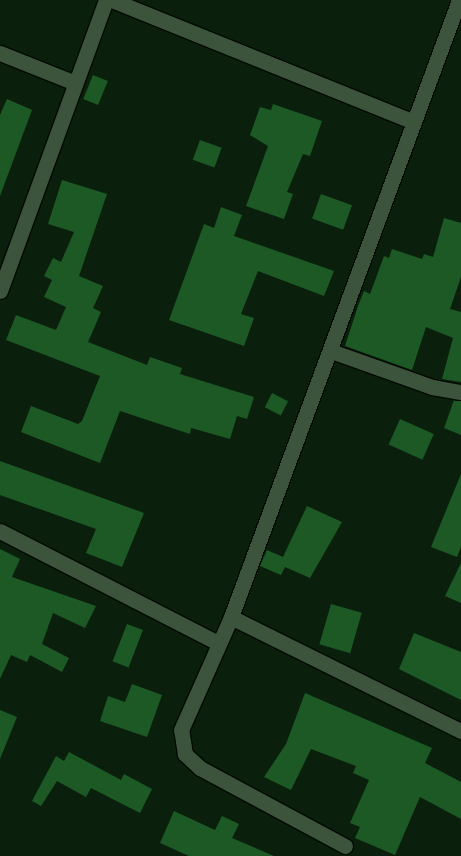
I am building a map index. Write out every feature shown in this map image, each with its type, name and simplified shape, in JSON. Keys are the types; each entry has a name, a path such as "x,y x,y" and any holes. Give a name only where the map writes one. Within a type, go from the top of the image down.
{"street":[{"path":"0,291 106,0"},
{"path":"112,0 411,121"},
{"path":"346,846 200,768 185,754 181,730 231,617 331,351 411,121 459,0"},
{"path":"0,53 76,83"},
{"path":"331,351 432,387 461,392"},
{"path":"0,531 218,644"},
{"path":"231,617 461,731"}],"building":[{"path":"93,75 108,81 98,105 83,99"},
{"path":"7,99 32,110 0,196 0,115"},
{"path":"273,104 322,121 310,156 303,154 287,192 293,194 284,219 246,206 268,146 250,135 260,107 271,110"},
{"path":"200,140 222,148 214,168 193,160"},
{"path":"62,180 107,194 79,276 103,286 93,308 101,312 88,342 147,365 150,357 182,368 180,374 254,397 247,419 237,416 230,439 191,428 190,434 120,411 100,463 21,432 31,406 78,424 82,421 100,376 6,340 16,315 56,330 66,307 44,297 52,280 44,276 53,258 61,262 74,232 48,224"},
{"path":"321,194 352,205 343,230 312,218"},
{"path":"221,207 242,215 234,236 334,271 324,296 258,271 241,314 254,318 244,346 169,320 204,224 214,228"},
{"path":"444,218 461,223 461,277 450,309 461,312 461,382 442,379 453,338 426,327 412,370 345,346 364,291 370,294 384,256 389,258 392,249 422,259 424,254 433,257"},
{"path":"272,393 288,401 281,415 265,407"},
{"path":"454,400 461,401 461,435 444,428"},
{"path":"400,419 434,434 422,460 389,445"},
{"path":"0,461 144,513 122,567 86,553 96,529 0,495"},
{"path":"461,474 461,547 457,557 431,547"},
{"path":"307,506 342,522 310,578 285,567 281,575 260,566 267,550 283,557"},
{"path":"0,549 20,559 12,577 96,606 85,628 53,613 42,644 69,658 62,672 30,655 27,662 11,655 0,679"},
{"path":"461,563 461,603 445,596"},
{"path":"331,604 362,613 350,653 319,644"},
{"path":"127,624 143,630 129,667 113,661"},
{"path":"414,633 461,652 461,700 399,669"},
{"path":"132,684 162,695 147,737 100,721 108,696 125,702"},
{"path":"305,693 432,748 425,763 461,782 461,819 420,797 395,855 355,838 360,827 350,823 369,780 353,773 356,766 311,749 291,790 264,777 286,744"},
{"path":"0,710 17,717 0,759"},
{"path":"69,752 121,780 124,774 152,789 140,813 91,788 86,797 57,781 41,806 32,801 56,756 64,761"},
{"path":"174,811 215,830 222,816 239,824 232,838 274,856 189,856 160,843"}]}
